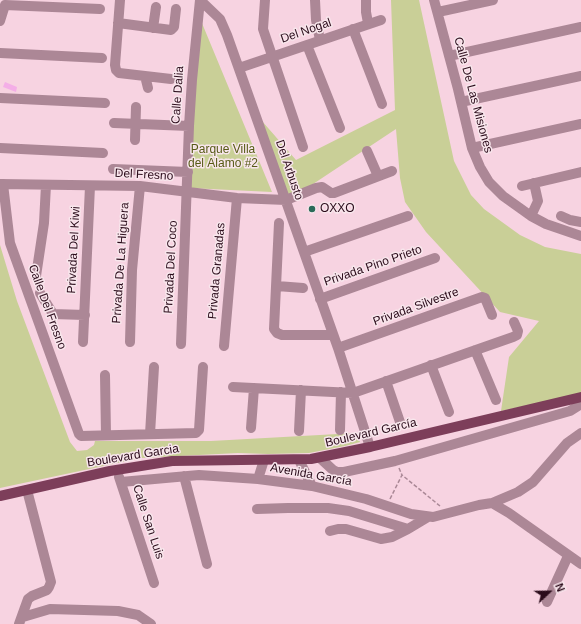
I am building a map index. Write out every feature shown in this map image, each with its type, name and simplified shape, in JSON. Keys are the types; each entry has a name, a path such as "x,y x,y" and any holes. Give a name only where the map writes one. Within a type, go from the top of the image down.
{"main road":[{"name":"Boulevard García","path":"320,458 581,397"},
{"name":"Boulevard Garcia","path":"0,496 117,469 172,461 299,460 320,458"}],"street":[{"path":"120,0 115,65 116,70 119,72 171,79"},
{"name":"Del Arbusto","path":"200,0 220,19 239,68 338,348 370,447"},
{"name":"Calle Dalia","path":"187,192 192,80 200,0"},
{"path":"265,0 262,29 303,147"},
{"path":"315,0 316,20 320,40"},
{"path":"366,0 368,24"},
{"name":"Calle De Las Misiones","path":"434,0 472,148 480,167 489,182 503,196 531,216 546,224 581,236"},
{"path":"438,12 493,0"},
{"path":"0,21 5,6 100,9"},
{"path":"153,28 156,7"},
{"path":"118,23 170,30 174,27 176,9"},
{"name":"Del Nogal","path":"239,68 381,20"},
{"path":"449,56 581,27"},
{"path":"353,29 382,104"},
{"path":"307,45 340,128"},
{"path":"0,53 102,58"},
{"path":"145,76 148,88"},
{"path":"461,102 581,76"},
{"path":"0,98 104,103"},
{"path":"135,140 136,108"},
{"path":"114,123 189,126"},
{"path":"472,148 581,124"},
{"path":"0,148 103,153"},
{"path":"367,151 378,176"},
{"path":"113,169 188,172"},
{"path":"286,200 322,187 331,193 334,193 392,171"},
{"path":"522,186 581,172"},
{"path":"531,216 538,201 534,183"},
{"name":"Del Fresno","path":"2,184 140,186 236,198 286,200"},
{"name":"Calle Del Fresno","path":"2,184 10,243 79,434 81,436 106,435"},
{"path":"36,276 44,223 46,185"},
{"name":"Privada Del Kiwi","path":"83,342 90,186"},
{"name":"Privada De La Higuera","path":"130,342 132,270 140,186"},
{"name":"Privada Del Coco","path":"181,344 187,192"},
{"name":"Privada Granadas","path":"224,346 236,198"},
{"path":"304,252 408,216"},
{"path":"561,216 570,220 581,222"},
{"path":"279,223 274,329 277,333 282,335 333,335"},
{"name":"Privada Pino Prieto","path":"320,299 435,258"},
{"path":"277,286 303,288"},
{"path":"40,293 53,314 85,315"},
{"name":"Privada Silvestre","path":"338,348 482,297 485,298 492,315"},
{"path":"233,387 353,393 517,335 518,331 514,322"},
{"path":"475,350 496,400"},
{"path":"431,365 449,412"},
{"path":"105,376 106,435 196,433 198,432 203,367"},
{"path":"150,434 154,368"},
{"path":"386,381 400,422"},
{"path":"251,428 254,388"},
{"path":"299,430 301,390"},
{"path":"340,430 341,392"},
{"path":"563,401 570,411 581,415"},
{"name":"Boulevard García","path":"320,458 333,470 337,472 344,472 395,461 570,411 581,404"},
{"name":"Avenida García","path":"121,482 199,475 258,479 312,486 366,499 428,517 433,517 492,503 518,492 533,482 567,443 581,433"},
{"path":"258,479 264,460"},
{"path":"299,460 312,486"},
{"path":"199,461 199,475"},
{"name":"Calle San Luis","path":"117,469 154,584"},
{"path":"184,476 207,564"},
{"path":"21,621 28,599 47,590 50,582 27,490"},
{"path":"492,503 509,513 581,564"},
{"path":"257,509 328,508 349,511 408,529"},
{"path":"330,531 338,529 346,530 381,539 392,537 428,517"},
{"path":"547,602 568,556"},
{"path":"21,621 50,609 118,611 138,615 151,624"}],"path":[{"path":"386,506 402,475 449,513"}],"green space":[{"path":"391,0 419,0 454,161 471,195 484,209 520,235 545,247 581,254 581,394 501,411 509,357 539,321 500,312 426,232 405,202 400,178 396,129 295,196 286,200 255,113 296,160 395,110"},
{"name":"Parque Villa del Alamo #2","path":"199,16 272,192 189,188"},
{"path":"0,245 17,301 70,442 77,451 87,450 94,445 95,441 211,441 356,433 360,442 309,453 238,453 141,458 0,488"}],"building":[{"path":"5,82 17,87 16,92 3,87"}],"place":[{"name":"OXXO","path":"312,209"}]}
